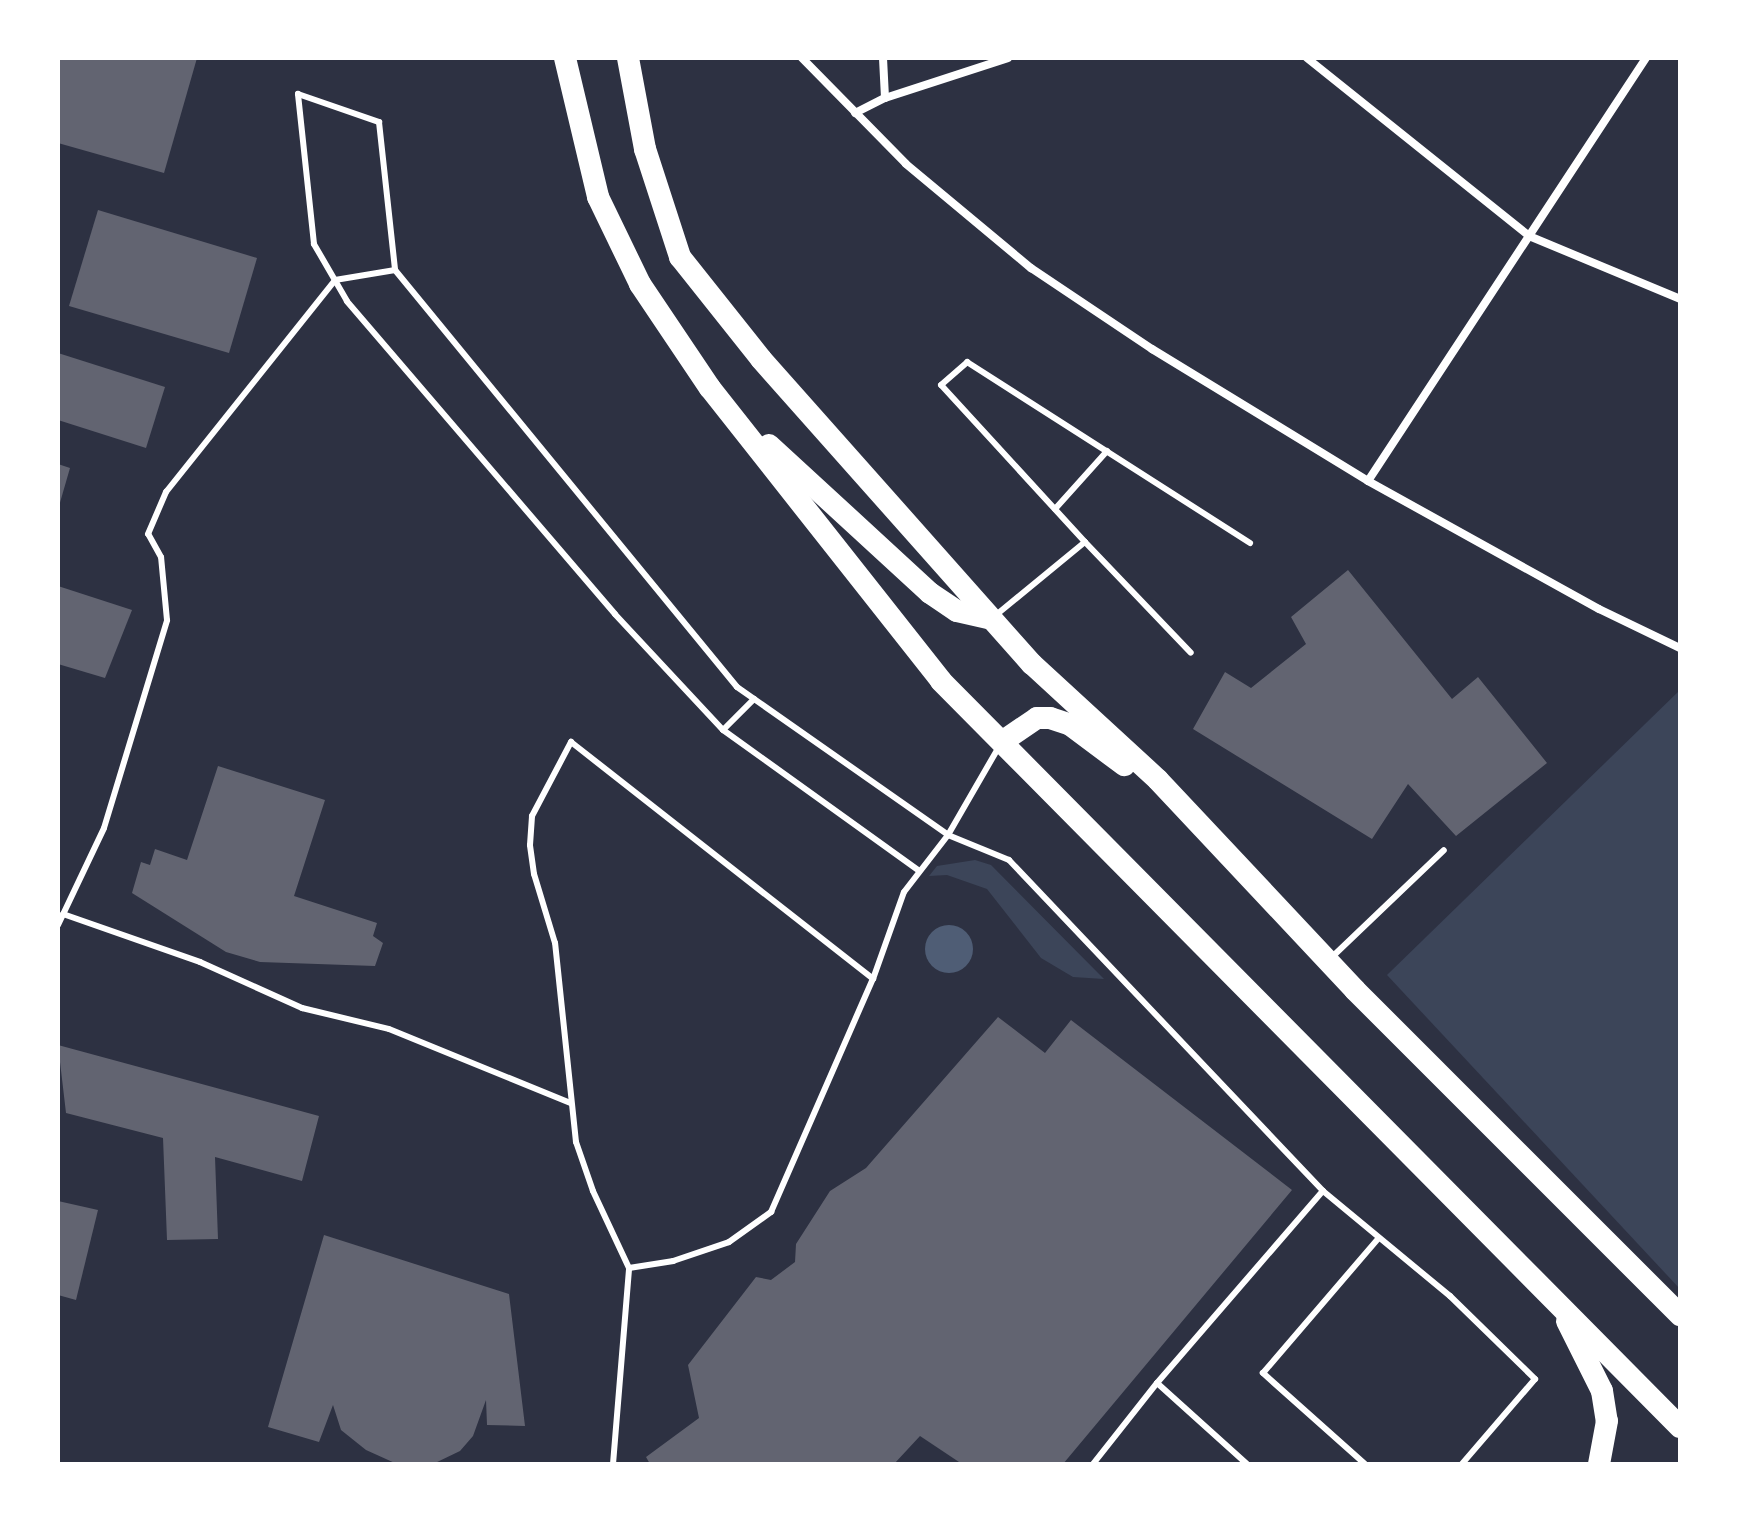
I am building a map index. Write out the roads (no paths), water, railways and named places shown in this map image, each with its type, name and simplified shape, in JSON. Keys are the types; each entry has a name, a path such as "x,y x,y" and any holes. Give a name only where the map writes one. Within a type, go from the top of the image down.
{"highway":[{"path":"565,58 598,197 640,284 718,399 941,681 1680,1427"},
{"path":"628,58 645,149 680,257 761,359 1032,664 1158,780 1328,961 1680,1315"},
{"path":"718,399 930,593 957,611 991,619"},
{"path":"1003,741 1037,718 1050,718 1069,724 1122,764 1158,780"},
{"path":"1555,1299 1602,1391 1607,1421 1599,1464"}],"street":[{"path":"802,58 906,164 1031,268 1368,481 1599,609 1680,648"},
{"path":"883,58 885,98"},
{"path":"855,113 885,98 1008,58"},
{"path":"1307,58 1529,236 1680,299"},
{"path":"1368,481 1646,58"}],"lane":[{"path":"918,870 723,730 594,590 335,280 314,244 298,94 379,122 395,270 737,687 948,835 1009,860 1323,1191 1450,1296 1535,1379 1462,1464"},
{"path":"58,925 104,828 167,620 161,557 148,534 166,492 335,280 395,270"},
{"path":"1191,653 941,385 967,362 1250,543"},
{"path":"1055,509 1107,451"},
{"path":"991,619 1085,542"},
{"path":"723,730 754,699"},
{"path":"629,1268 673,1261 729,1242 771,1212 873,979 904,892 948,835 1003,741"},
{"path":"613,1464 629,1268 593,1191 570,1103 555,943 534,874 530,845 532,816 571,742 873,979"},
{"path":"1328,961 1444,850"},
{"path":"63,914 200,962 302,1008 389,1029 570,1103"},
{"path":"1093,1464 1157,1383 1323,1191"},
{"path":"1365,1464 1263,1373 1378,1239"},
{"path":"1157,1383 1247,1464"}]}
